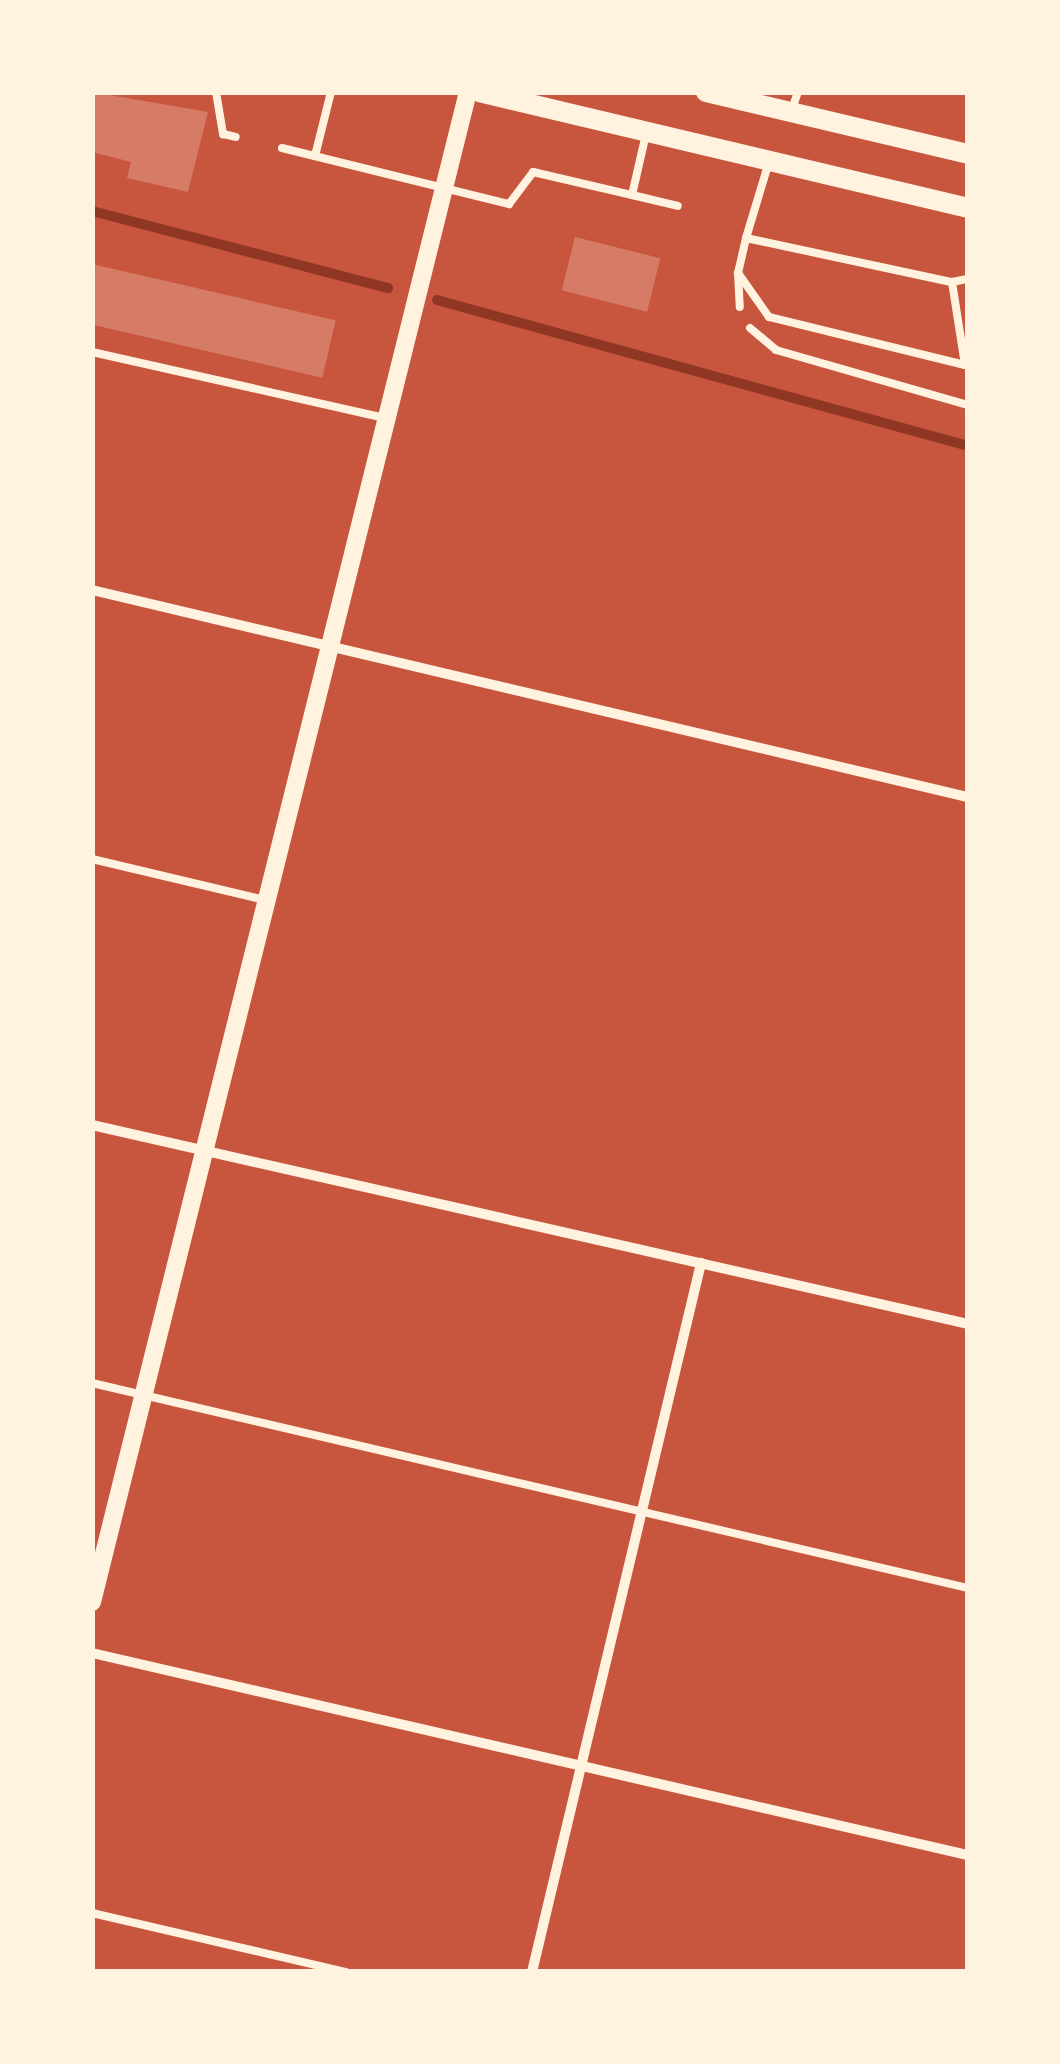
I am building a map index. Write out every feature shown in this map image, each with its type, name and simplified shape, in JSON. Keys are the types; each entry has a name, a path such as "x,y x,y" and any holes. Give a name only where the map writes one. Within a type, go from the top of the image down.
{"main road":[{"path":"479,92 968,208"},
{"path":"706,92 968,154"}],"street":[{"path":"92,1602 420,262 468,92"},
{"path":"92,590 329,642 968,797"},
{"path":"92,1125 968,1324"},
{"path":"532,1972 701,1262"},
{"path":"92,1652 968,1855"}],"lane":[{"path":"216,92 223,134 236,138"},
{"path":"315,156 331,92"},
{"path":"790,114 798,92"},
{"path":"632,195 646,134"},
{"path":"282,148 509,204 534,172 678,206"},
{"path":"740,308 738,273 769,162"},
{"path":"746,238 952,282 968,280"},
{"path":"738,273 769,317 965,365 952,282"},
{"path":"750,328 776,350 968,406"},
{"path":"92,352 384,418"},
{"path":"92,859 266,900"},
{"path":"92,1384 968,1588"},
{"path":"92,1913 346,1972"}],"building":[{"path":"92,92 208,112 188,192 127,178 131,162 92,152"},
{"path":"575,237 660,258 647,312 562,290"},
{"path":"92,264 336,320 322,378 92,325"}],"waterway":[{"path":"92,211 388,288"},
{"path":"437,300 968,446"}]}
